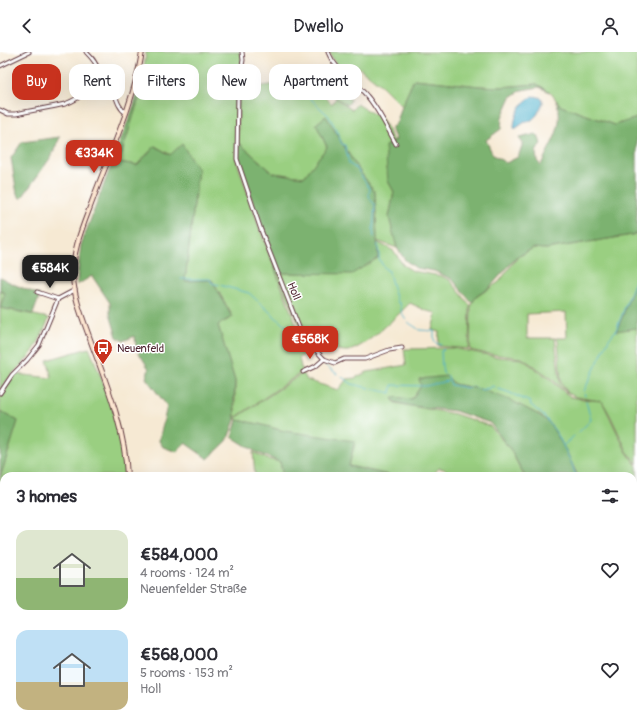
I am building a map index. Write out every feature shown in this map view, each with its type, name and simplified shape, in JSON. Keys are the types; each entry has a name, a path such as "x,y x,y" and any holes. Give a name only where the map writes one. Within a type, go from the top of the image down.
{"main road":[{"path":"127,472 121,431 101,368 81,314 75,290 73,268 78,241 126,113 135,84 142,52"}],"street":[{"path":"0,66 29,52"},
{"path":"86,52 95,64"},
{"name":"Holl","path":"242,52 243,60 238,88 237,159 282,286 302,335 324,359"},
{"path":"328,52 336,68 360,88 368,97 396,144"},
{"path":"0,110 8,114 16,114 66,104 73,100"},
{"path":"117,100 121,110 126,113"},
{"path":"0,393 12,375 27,360 38,345 58,299 75,290"},
{"path":"37,292 58,299"},
{"path":"303,372 316,366 324,359 335,363 344,359 371,358 389,350 402,348"}],"green space":[{"path":"146,52 241,52 242,64 207,64 207,100 238,100 236,159 260,230 300,335 312,349 299,358 302,372 235,418 235,381 218,325 233,317 212,280 185,281 198,170 155,146 137,165 119,162 138,100 199,100 199,64 144,64"},
{"path":"329,52 637,52 637,118 615,125 561,106 550,92 537,84 501,87 414,79 402,106 382,86 362,70 362,64 336,64"},
{"path":"414,79 501,87 537,84 550,92 539,87 522,90 511,97 502,117 501,129 486,140 493,155 506,163 518,157 522,146 522,142 519,138 536,134 541,143 536,152 537,161 541,165 553,141 558,126 559,109 556,100 561,106 615,125 637,118 637,233 546,249 533,248 516,258 489,288 477,296 472,303 452,279 434,271 416,268 405,260 397,248 389,217 394,192 388,181 385,146 396,140 391,129 397,122 402,106"},
{"path":"269,85 269,100 328,100 332,104 335,100 339,100 352,110 357,104 382,119 393,140 396,140 388,181 394,192 389,217 397,248 377,241 375,192 356,166 326,116 316,124 327,147 304,177 273,173 238,142 239,100 261,100 261,86"},
{"path":"135,100 138,100 119,162 137,165 155,146 170,155 182,144 198,170 185,281 212,280 232,317 218,325 235,381 235,420 227,441 208,459 185,443 177,452 163,447 159,441 167,406 146,378 149,369 136,348 135,336 123,341 117,337 110,314 110,303 92,276 77,285 81,245"},
{"path":"340,100 351,100 347,105"},
{"path":"326,116 356,166 375,192 378,258 352,274 277,273 238,159 238,142 273,173 304,177 327,147 316,124"},
{"path":"60,137 51,157 21,199 17,194 11,158 22,142"},
{"path":"637,233 637,280 617,330 637,328 637,464 627,451 602,401 626,451 637,466 637,472 576,472 549,422 539,415 511,401 480,389 454,384 447,376 421,386 412,399 392,398 395,403 455,414 490,426 510,449 522,472 447,472 444,469 439,468 436,472 375,472 349,466 355,442 284,431 259,424 236,420 236,418 303,373 307,380 338,390 347,379 355,378 367,372 406,365 404,349 453,348 498,357 522,359 550,379 571,397 601,401 576,397 568,393 561,382 558,341 556,338 567,338 566,312 527,314 527,338 555,338 560,383 567,393 551,378 522,358 470,350 471,305 476,297 499,282 517,258 533,248 546,249"},
{"path":"377,242 394,251 403,265 413,271 441,276 450,280 470,305 469,349 438,346 439,332 432,330 436,313 427,311 410,303 372,338 355,349 344,351 318,342 312,345 302,331 277,273 311,273 378,258"},
{"path":"0,277 40,295 33,314 0,308 5,293 0,291"},
{"path":"637,280 637,328 616,331 622,319 631,292"},
{"path":"0,291 5,293 0,308"},
{"path":"0,308 49,318 34,350 0,391"},
{"path":"89,348 108,394 118,427 125,472 2,472 18,421 0,411 0,395 15,374 52,378 47,360"},
{"path":"447,376 454,384 480,389 510,400 539,415 549,422 567,452 575,472 523,472 510,449 490,423 455,411 411,406 395,402 392,397 412,399 421,386 419,379"},
{"path":"0,411 18,421 2,472 0,472"},
{"path":"237,420 284,431 355,441 349,466 375,472 282,472 280,462 256,452 232,437"},
{"path":"253,452 267,459 280,462 282,472 255,472"}],"water":[{"path":"535,96 542,98 543,103 537,115 532,120 525,122 515,129 515,118 520,108 526,100"}],"waterway":[{"path":"312,100 328,115 342,144 345,145 349,164 357,169 370,189 370,199 375,205 373,230 374,237"},
{"path":"378,244 379,259 385,269 389,271 391,282 398,303 400,303 404,318 419,330 434,331 434,340 436,343 441,345"},
{"path":"585,396 584,391 609,339 616,330 637,276"},
{"path":"181,279 210,279 212,283 249,293 283,324 297,332 309,347"},
{"path":"443,349 444,350 441,351 443,373 448,376 451,385 468,388 473,386 477,389 485,390 485,388 487,389 493,386 530,402 531,405 545,417 558,435 575,472"},
{"path":"324,364 337,374"},
{"path":"342,377 352,384 391,393 392,385 425,386 448,381"},
{"path":"578,433 591,420 586,401"},
{"path":"564,445 574,436"}],"place":[{"name":"Neuenfeld","path":"103,365"}]}
